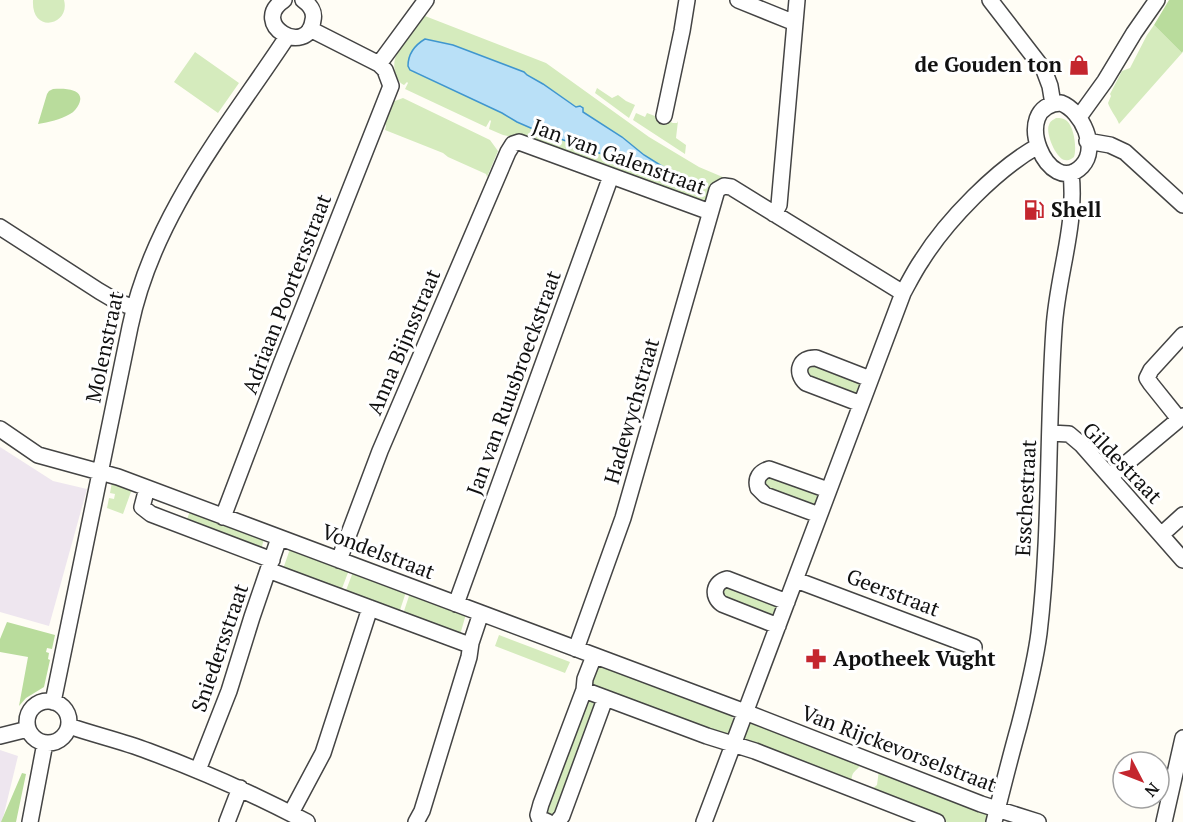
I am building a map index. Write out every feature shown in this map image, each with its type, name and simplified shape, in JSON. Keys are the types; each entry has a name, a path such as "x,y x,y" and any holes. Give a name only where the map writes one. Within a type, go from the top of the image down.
{"street":[{"path":"664,116 687,0"},
{"path":"738,0 795,23"},
{"path":"774,214 779,205 797,0"},
{"path":"990,0 1044,70 1053,104"},
{"path":"1078,117 1105,81 1138,26 1157,0"},
{"path":"277,2 273,20 276,27 287,37 297,38 310,29 313,21 314,15 307,1"},
{"path":"310,29 379,64 422,5"},
{"name":"Molenstraat","path":"53,702 140,288 154,250 184,190 287,37"},
{"name":"Adriaan Poortersstraat","path":"223,517 391,86 385,70 379,64"},
{"path":"1061,103 1067,105 1078,117 1084,128 1089,151 1085,162 1080,167 1071,172 1059,172 1049,166 1038,146 1035,126 1037,119 1053,104 1061,103"},
{"path":"1088,141 1110,145 1125,152 1183,205"},
{"name":"Jan van Galenstraat","path":"513,144 519,142 710,212"},
{"name":"Anna Bijnsstraat","path":"339,560 380,451 513,144"},
{"path":"704,822 903,292 922,259 961,211 1014,161 1038,146"},
{"name":"Esschestraat","path":"995,816 1028,692 1039,632 1050,433 1052,349 1055,316 1071,219 1073,191 1071,172"},
{"name":"Jan van Ruusbroeckstraat","path":"456,604 611,176"},
{"name":"Jan van Galenstraat","path":"724,186 731,187 903,292"},
{"name":"Hadewychstraat","path":"576,649 623,518 717,189 724,186"},
{"path":"0,227 99,291 134,308"},
{"path":"1110,477 1181,418 1147,378 1151,370 1183,335"},
{"path":"861,404 806,382 802,379 800,369 805,360 816,358 870,379"},
{"name":"Vondelstraat","path":"0,429 38,455 101,472 147,488 745,712"},
{"name":"Gildestraat","path":"1050,433 1069,434 1082,445 1183,560"},
{"path":"819,515 765,495 758,488 757,478 770,469 828,490"},
{"path":"147,488 142,507 151,514 370,608 464,643 471,643"},
{"path":"1161,535 1183,515"},
{"name":"Sniedersstraat","path":"198,770 229,691 279,538"},
{"path":"778,626 717,601 715,590 717,584 727,579 787,602"},
{"name":"Geerstraat","path":"796,579 974,647"},
{"path":"291,813 324,753 370,608"},
{"path":"416,822 422,811 481,614"},
{"path":"548,822 539,818 540,804 584,690 585,679 594,656"},
{"path":"584,690 707,736 755,751 937,822"},
{"path":"557,822 562,816 605,699"},
{"path":"46,701 53,702 67,713 69,726 63,737 51,743 45,743 33,737 28,729 27,720 33,707 46,701"},
{"name":"Van Rijckevorselstraat","path":"745,712 995,816 1038,822"},
{"path":"69,726 198,770 240,788 307,822"},
{"path":"0,736 28,729"},
{"path":"1164,822 1183,738"},
{"path":"30,822 45,743"},
{"path":"227,822 240,788"}],"shaded area":[{"path":"0,447 53,481 87,489 49,626 0,612"},
{"path":"0,750 18,756 2,822 0,822"}],"green space":[{"path":"33,0 64,0 65,9 57,20 44,22 34,11"},
{"path":"1169,0 1183,0 1182,53 1154,25"},
{"path":"425,16 546,63 649,137 699,167 731,182 702,203 503,135 489,129 490,120 486,127 405,89 408,83 404,85 401,83 395,72 396,56","holes":["425,40 453,45 524,72 577,107 580,106 583,112 622,137 644,156 684,178 682,183 625,160 613,158 533,129 411,70 408,66"]},
{"path":"1154,25 1182,53 1119,124 1108,103 1110,94 1122,71 1130,68"},
{"path":"195,52 239,83 218,113 174,82"},
{"path":"597,88 612,98 618,95 635,105 629,118 595,93"},
{"path":"53,89 67,89 76,92 80,99 79,104 66,116 38,124 47,94"},
{"path":"403,98 490,140 498,151 487,177 486,174 443,153 385,130 384,122 392,102"},
{"path":"636,113 645,117 647,113 673,123 678,121 676,138 686,145 685,154 633,120"},
{"path":"1056,118 1067,121 1073,133 1075,153 1074,157 1069,160 1058,155 1050,139 1048,128"},
{"path":"808,363 860,383 859,391 855,395 809,380 804,369"},
{"path":"766,474 818,494 818,500 812,506 764,490 763,477"},
{"path":"112,482 132,489 123,514 107,508 109,498 114,499 115,494 110,493"},
{"path":"190,511 264,539 261,550 186,522"},
{"path":"290,549 349,570 341,591 283,569"},
{"path":"353,572 406,592 399,613 345,593"},
{"path":"725,584 777,604 775,613 772,616 726,602 721,591"},
{"path":"410,593 466,614 460,635 403,614"},
{"path":"7,622 55,635 52,649 47,648 46,652 49,653 48,659 50,660 44,687 26,698 19,706 28,657 0,652 0,639"},
{"path":"499,635 570,662 565,673 495,646"},
{"path":"604,666 731,714 734,721 731,732 726,736 594,688 592,684 594,671"},
{"path":"584,699 597,700 563,804 552,815 545,806"},
{"path":"752,722 861,763 853,773 852,783 745,741 746,730"},
{"path":"879,770 988,813 986,822 947,822 871,792 877,785"},
{"path":"22,773 26,774 16,822 1,822"}],"water":[{"path":"425,39 453,45 524,72 576,107 583,108 583,112 622,137 644,155 685,178 682,183 625,160 613,158 533,129 410,70 408,62 411,54 415,47"}],"place":[{"name":"de Gouden ton","path":"1079,65"},
{"name":"Shell","path":"1034,210"},
{"name":"Apotheek Vught","path":"816,659"}]}
